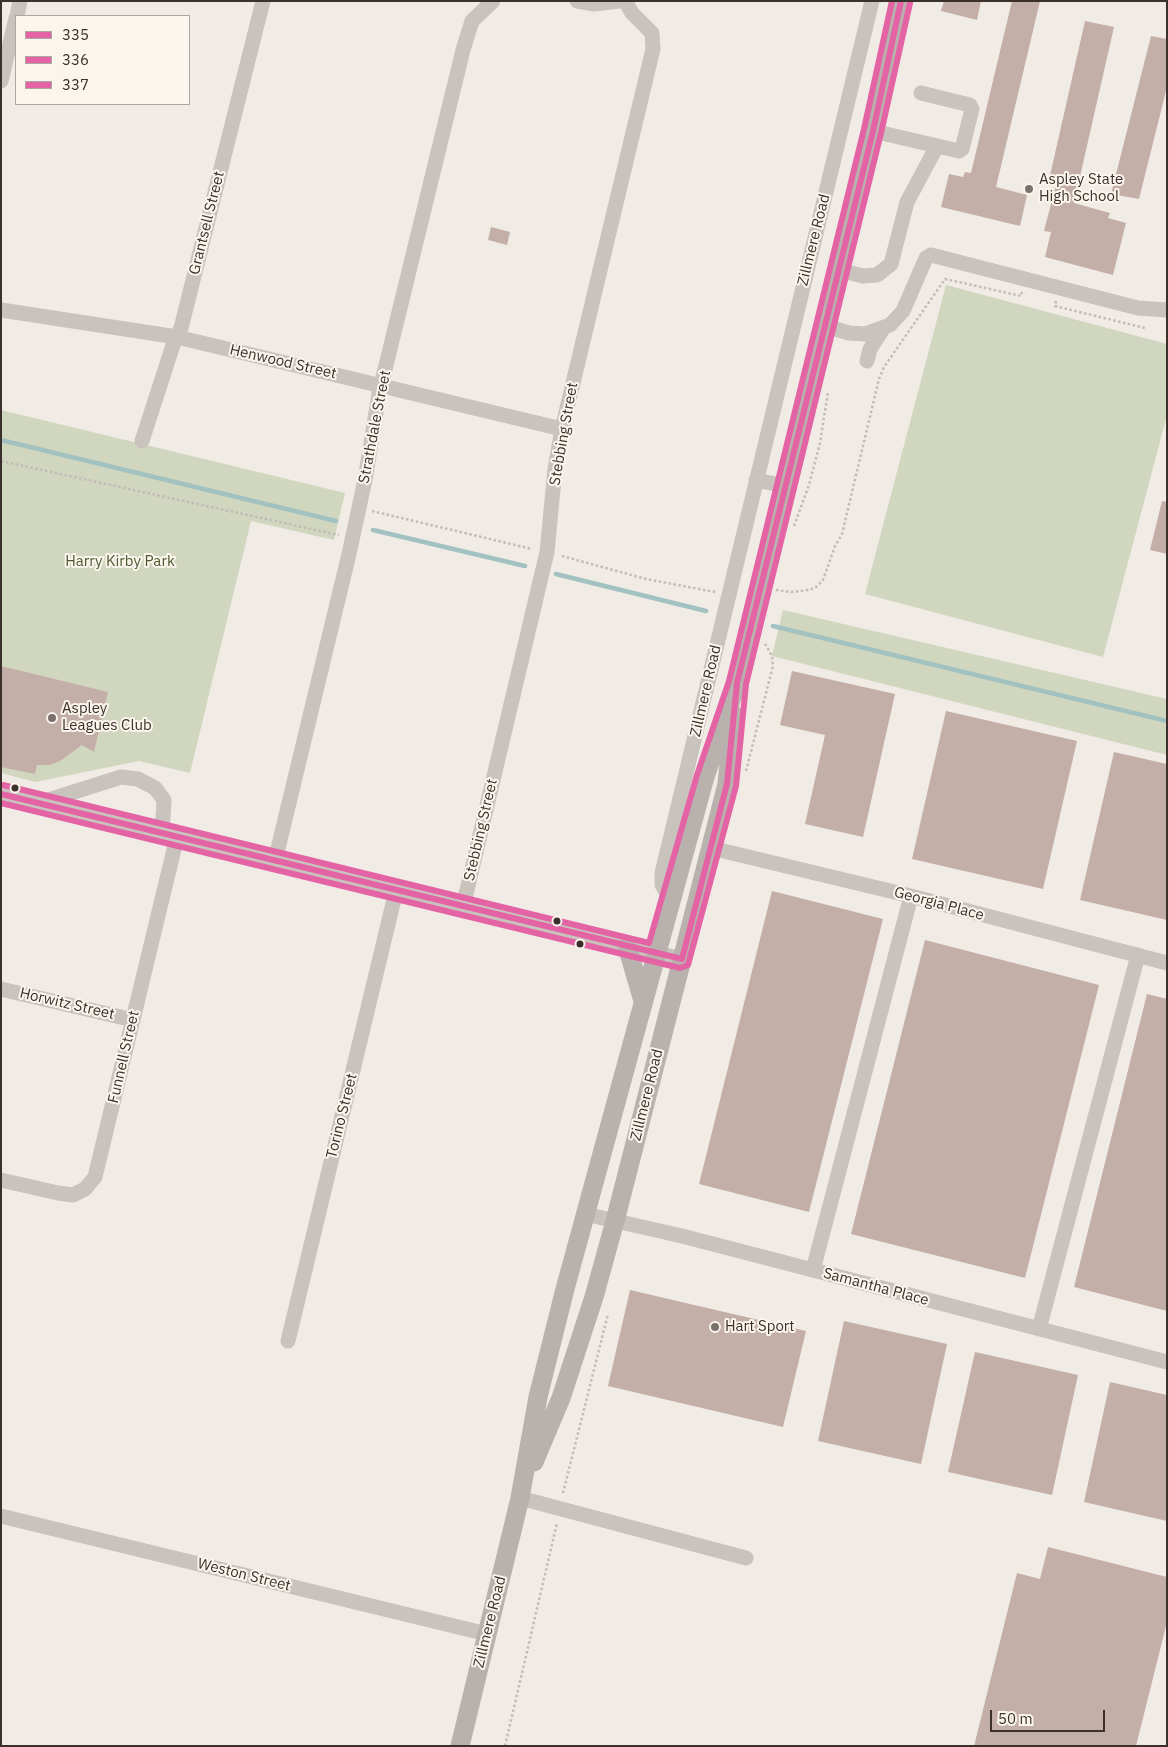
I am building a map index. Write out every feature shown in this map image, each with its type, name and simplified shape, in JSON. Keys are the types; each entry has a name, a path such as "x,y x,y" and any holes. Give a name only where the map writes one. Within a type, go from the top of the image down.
{"main road":[{"name":"Zillmere Road","path":"460,1746 520,1498 538,1397 655,953 705,777 737,683 873,131 901,1"},
{"name":"Zillmere Road","path":"520,1498 561,1398 594,1297 615,1221 727,784 737,683"},
{"path":"627,946 643,1001"}],"street":[{"path":"16,15 20,1"},
{"name":"Grantsell Street","path":"142,441 177,337 263,1"},
{"name":"Strathdale Street","path":"275,861 349,554 382,386 463,50 472,21 492,1"},
{"path":"577,1 594,4 619,1"},
{"name":"Stebbing Street","path":"463,907 547,552 556,462 562,430 653,48 652,33 632,13 625,1"},
{"name":"Zillmere Road","path":"671,900 662,885 662,874 872,1"},
{"path":"1,81 15,21"},
{"path":"873,131 959,151 962,149 972,109 970,105 921,93"},
{"path":"839,270 862,276 877,275 891,264 906,202 938,146"},
{"path":"825,326 849,333 865,334 890,325 903,310 926,258 931,255 1138,308 1167,310"},
{"name":"Henwood Street","path":"1,310 177,337 562,430"},
{"path":"867,361 870,350 883,329"},
{"path":"756,480 786,486"},
{"name":"Funnell Street","path":"1,1180 66,1194 78,1193 90,1184 98,1168 133,1020 170,835 165,820 164,800 155,788 138,779 121,778 38,803"},
{"path":"1,794 682,959"},
{"name":"Georgia Place","path":"711,848 776,862 911,896 1167,963"},
{"name":"Torino Street","path":"288,1341 396,891"},
{"path":"813,1270 911,896"},
{"path":"1039,1329 1138,955"},
{"name":"Horwitz Street","path":"1,989 133,1020"},
{"name":"Samantha Place","path":"585,1214 682,1236 1167,1362"},
{"path":"520,1498 746,1558"},
{"name":"Weston Street","path":"1,1516 487,1634"}],"path":[{"path":"775,589 782,592 809,590 816,587 823,580 835,546 842,534 879,379 884,367 945,279 1021,296 1023,285"},
{"path":"1058,294 1055,306 1146,328"},
{"path":"505,1746 576,1441"}],"green space":[{"path":"946,285 1167,344 1167,415 1103,657 865,594"},
{"name":"Harry Kirby Park","path":"1,410 345,493 334,540 251,521 190,773 139,761 35,782 1,773"},
{"path":"783,610 1167,699 1167,755 772,656"}],"building":[{"path":"944,1 981,1 977,20 941,11"},
{"path":"1012,1 1040,1 996,187 1027,195 1020,226 941,207 949,174 963,177 965,172 971,173"},
{"path":"1085,21 1114,27 1074,203 1110,213 1108,218 1126,223 1113,275 1045,257 1051,232 1044,231 1057,181 1049,180"},
{"path":"1151,36 1167,39 1167,87 1139,199 1111,194"},
{"path":"491,227 510,232 507,245 488,240"},
{"path":"1162,501 1167,502 1167,554 1150,550"},
{"name":"Aspley Leagues Club","path":"1,666 108,692 94,752 82,745 60,761 50,765 37,765 35,774 1,767"},
{"path":"792,671 895,694 863,837 805,824 825,735 780,725"},
{"path":"946,711 1077,741 1043,889 912,859"},
{"path":"1114,752 1167,764 1167,920 1080,900"},
{"path":"772,891 883,919 809,1212 699,1184"},
{"path":"925,940 1099,985 1025,1278 851,1234"},
{"path":"1147,994 1167,999 1167,1311 1074,1287"},
{"path":"630,1290 806,1331 783,1427 608,1386"},
{"path":"844,1321 947,1344 921,1464 818,1441"},
{"path":"975,1352 1078,1375 1052,1495 948,1472"},
{"path":"1110,1382 1167,1395 1167,1521 1084,1502"},
{"path":"1048,1547 1167,1577 1167,1622 1136,1746 974,1746 1017,1573 1040,1579"}],"waterway":[{"path":"1,440 336,521"},
{"path":"373,530 525,566"},
{"path":"556,574 706,611"},
{"path":"773,626 1167,721"}],"transit line":[{"name":"337","path":"3,785 649,943 697,775 729,681 864,129 892,1"},
{"name":"335","path":"1,794 682,959 727,784 737,683 873,131 901,1"},
{"name":"336","path":"1,803 680,968 688,965 736,786 746,684 881,133 910,3"}],"place":[{"name":"Aspley State High School","path":"1029,189"},
{"name":"Aspley Leagues Club","path":"52,718"},
{"name":"Hart Sport","path":"715,1327"}]}
